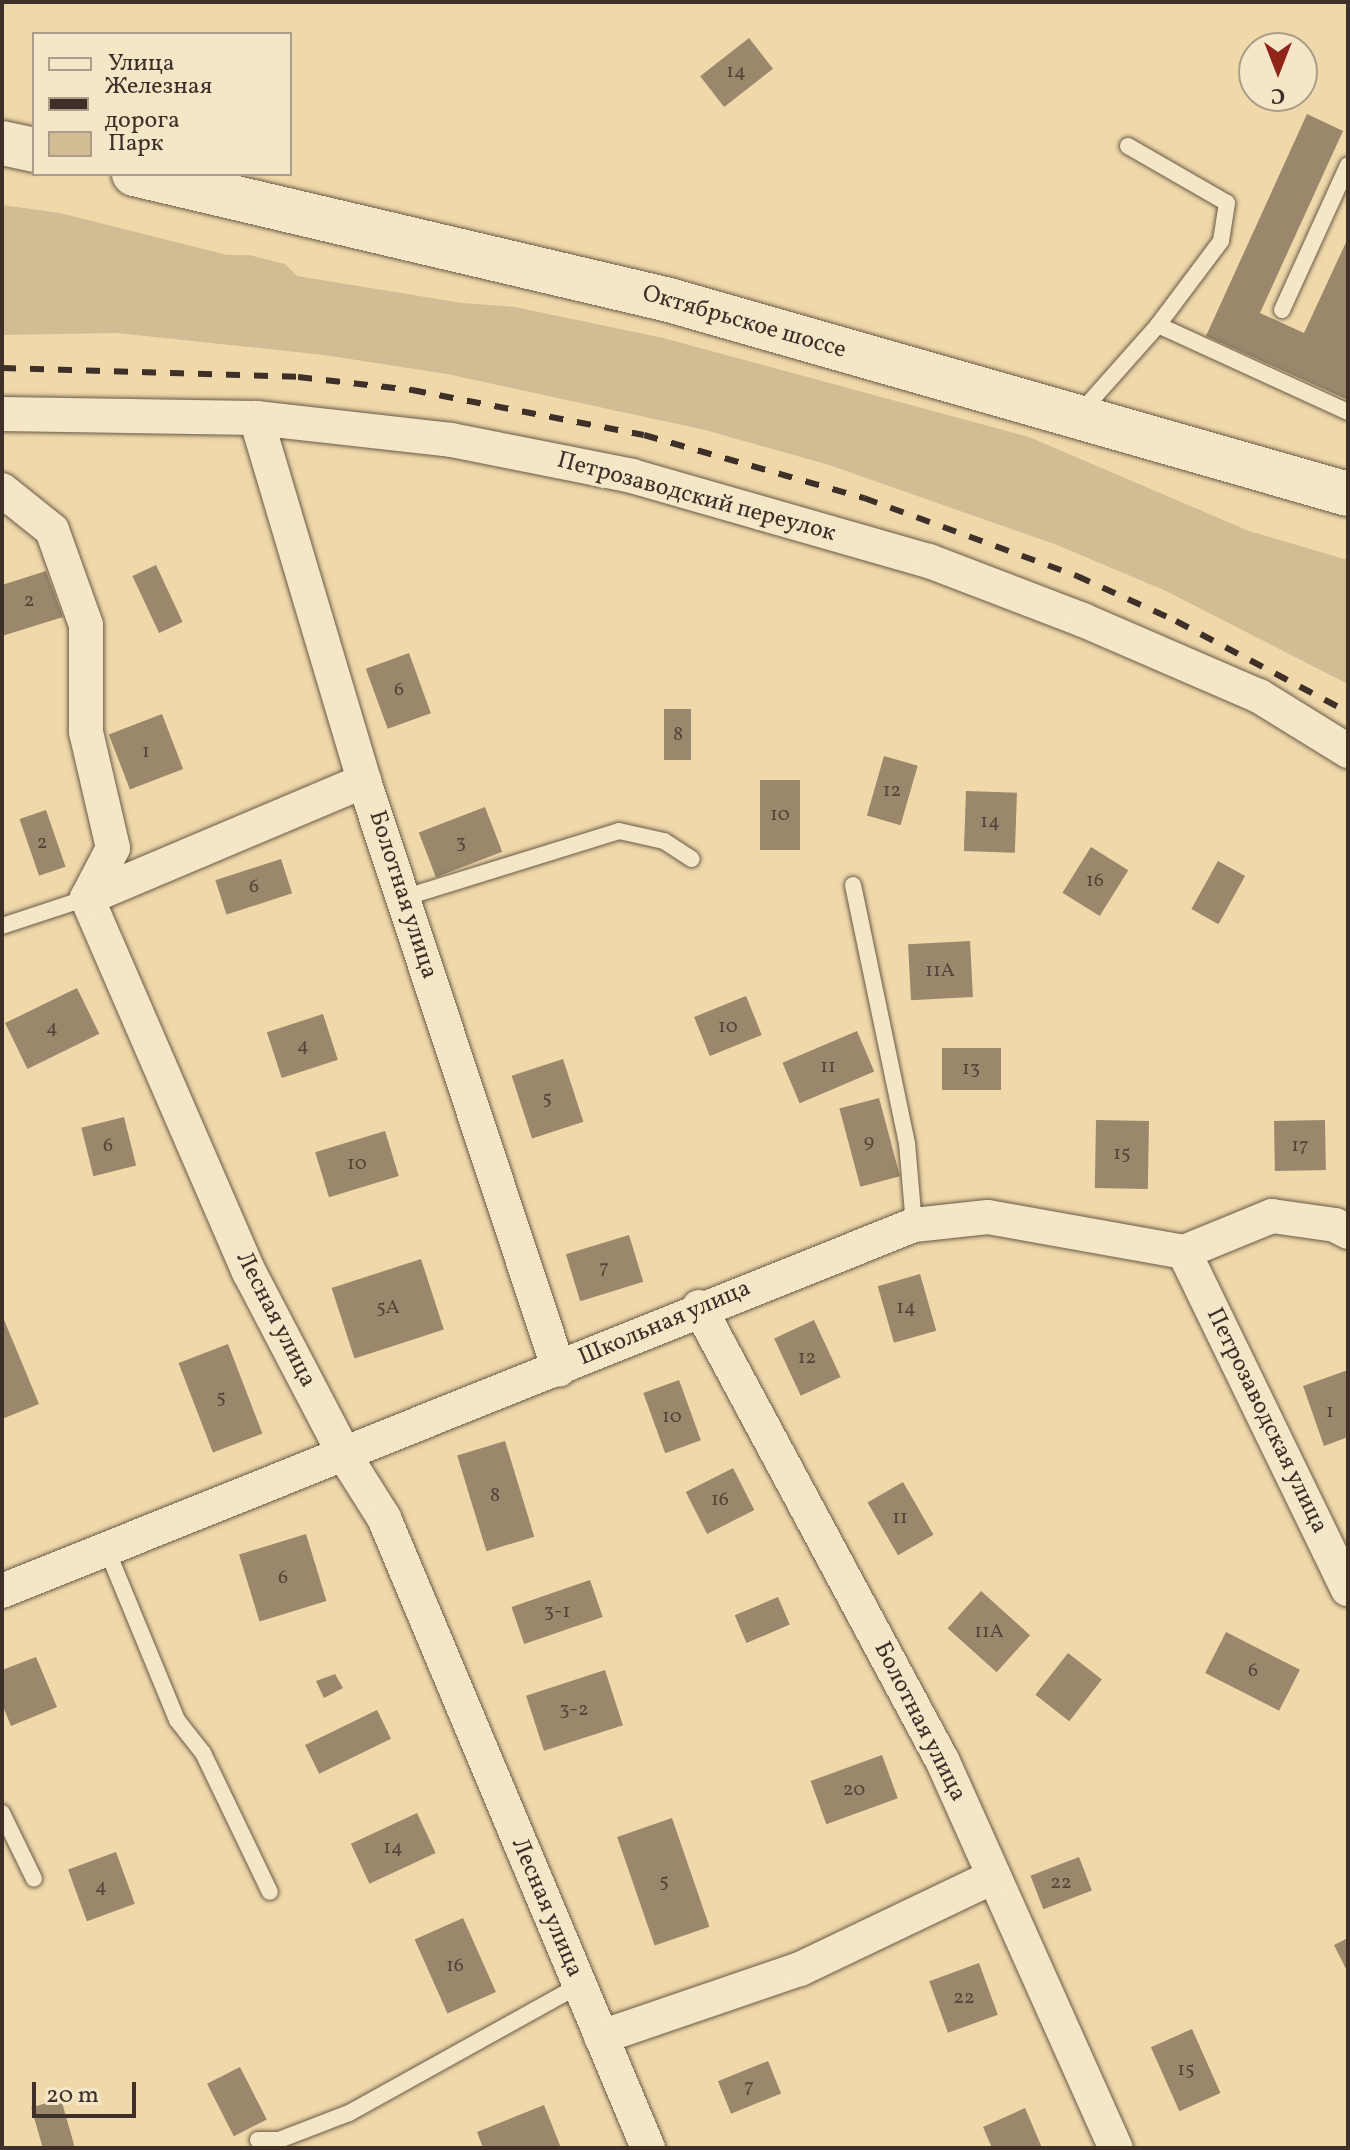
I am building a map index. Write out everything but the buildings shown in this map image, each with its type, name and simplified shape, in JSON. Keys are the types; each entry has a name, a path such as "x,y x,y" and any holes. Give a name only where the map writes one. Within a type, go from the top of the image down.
{"main road":[{"path":"2,143 32,150"},
{"name":"Октябрьское шоссе","path":"142,176 669,300 1348,494"}],"street":[{"name":"Петрозаводский переулок","path":"2,414 256,418 451,440 632,476 929,561 1259,696 1348,751"},
{"name":"Болотная улица","path":"256,418 364,781 559,1370"},
{"path":"2,490 52,530 86,625 86,732 113,848 87,898"},
{"path":"87,898 364,781"},
{"name":"Лесная улица","path":"87,898 249,1272 345,1456 384,1518 648,2148"},
{"path":"1184,1252 1272,1216 1335,1225 1348,1232"},
{"name":"Школьная улица","path":"2,1591 559,1370 699,1307 914,1225 988,1217 1184,1252"},
{"name":"Петрозаводская улица","path":"1184,1252 1348,1589"},
{"name":"Болотная улица","path":"699,1307 943,1762 991,1878 1116,2148"},
{"path":"601,2037 800,1969 991,1878"}],"lane":[{"path":"1076,417 1158,325 1221,241 1227,203 1128,146"},
{"path":"1282,310 1348,165"},
{"path":"1158,325 1348,412"},
{"path":"403,898 619,831 664,841 692,859"},
{"path":"853,885 907,1143 914,1225"},
{"path":"2,926 87,898"},
{"path":"107,1550 177,1720 203,1753 270,1892"},
{"path":"2,1813 34,1879"},
{"path":"258,2140 279,2140 349,2113 578,1986"}],"green space":[{"path":"2,205 60,213 227,255 249,255 285,264 297,276 462,303 515,307 663,338 1029,437 1249,531 1348,560 1348,684 1166,591 1057,545 829,465 705,430 447,374 324,355 117,333 2,335"}],"railway":[{"path":"2,368 298,377 412,390 644,435 864,498 1077,576 1176,621 1348,712"}]}
